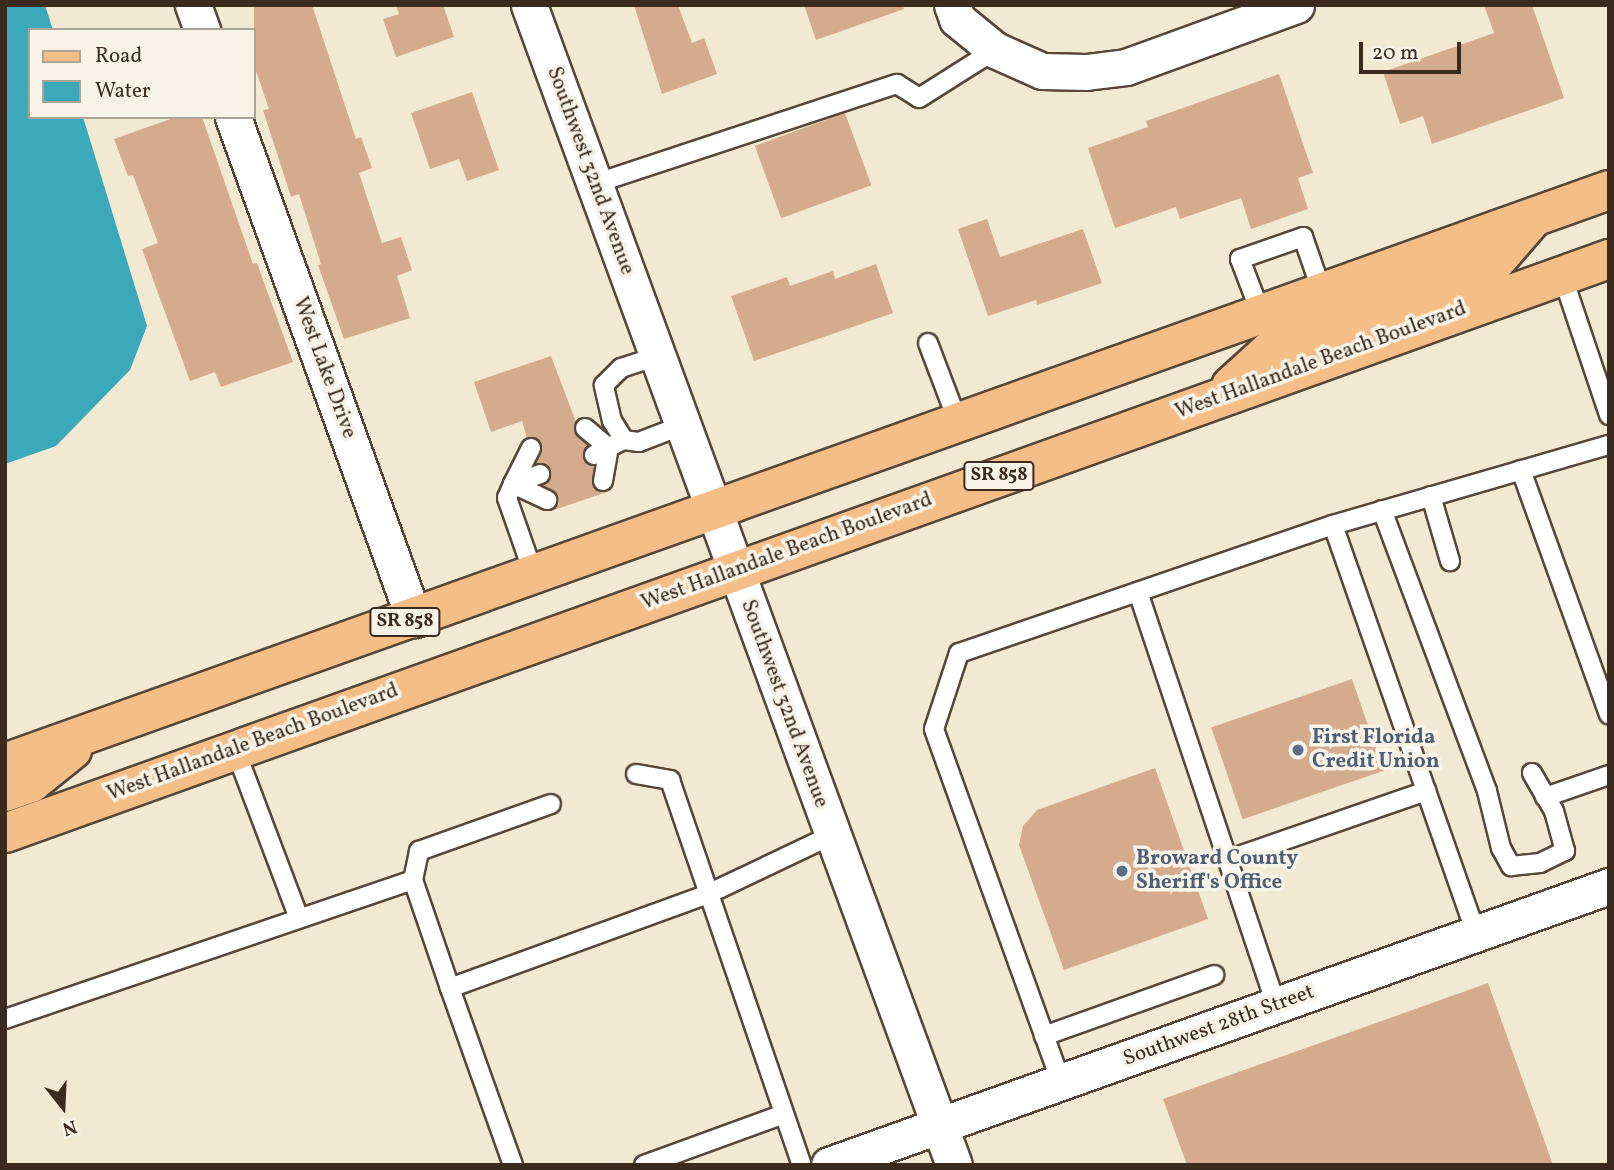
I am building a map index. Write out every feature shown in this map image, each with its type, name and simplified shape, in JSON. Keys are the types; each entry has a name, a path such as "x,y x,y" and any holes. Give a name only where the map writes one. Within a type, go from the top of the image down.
{"main road":[{"name":"SR 858","path":"5,763 1609,190"},
{"path":"1220,397 1276,345 1488,270 1535,216"},
{"path":"1562,275 1609,230"},
{"name":"West Hallandale Beach Boulevard","path":"5,833 1609,259"},
{"path":"5,792 32,783 96,731"}],"street":[{"path":"193,5 201,28"},
{"name":"Southwest 32nd Avenue","path":"529,5 954,1165"},
{"path":"954,12 995,50 1042,71 1086,72 1126,67 1296,5"},
{"name":"West Lake Drive","path":"234,119 414,619"},
{"name":"Southwest 28th Street","path":"829,1165 1609,886"}],"lane":[{"path":"594,184 897,84 919,98 995,50"},
{"path":"1261,314 1240,259 1303,237 1322,292"},
{"path":"1562,275 1609,415"},
{"path":"928,343 958,422"},
{"path":"603,481 612,421 604,385 621,368 657,356"},
{"path":"609,448 639,442 682,425"},
{"path":"585,428 609,448"},
{"path":"1061,1082 934,729 959,653 1333,525 1609,445"},
{"path":"531,448 507,498 534,575"},
{"path":"1521,470 1609,715"},
{"path":"513,484 540,474"},
{"path":"513,484 548,500"},
{"path":"1431,496 1450,561"},
{"path":"1382,510 1487,791 1501,848 1511,866 1539,863 1564,851 1554,811 1532,773"},
{"path":"1333,525 1476,934"},
{"path":"1138,592 1276,1005"},
{"path":"235,749 299,918"},
{"path":"636,774 670,780 802,1165"},
{"path":"1545,797 1609,775"},
{"path":"1227,860 1426,791"},
{"path":"513,1165 413,880 419,851 551,804"},
{"path":"450,988 708,894 832,835"},
{"path":"5,1019 413,880"},
{"path":"1044,1036 1214,975"},
{"path":"644,1165 784,1114"}],"water":[{"path":"5,5 45,5 52,28 28,28 28,119 84,119 147,326 130,370 56,446 5,464"}],"building":[{"path":"254,5 312,5 356,139 361,137 372,168 359,173 382,243 401,237 412,270 397,276 410,318 344,339 318,265 321,264 299,194 291,197 263,110 269,109 256,71"},
{"path":"396,5 443,5 454,37 396,57 383,19 399,14"},
{"path":"634,5 678,5 692,43 704,38 717,74 662,94"},
{"path":"804,5 903,5 904,9 816,40"},
{"path":"1484,5 1532,5 1564,98 1432,144 1423,116 1400,124 1383,72 1494,33"},
{"path":"1279,74 1313,173 1298,178 1308,209 1251,229 1241,198 1180,219 1176,207 1115,228 1088,148 1148,127 1146,121"},
{"path":"472,92 499,170 467,181 459,159 430,169 411,113"},
{"path":"845,113 871,185 781,218 755,146"},
{"path":"170,119 203,119 253,264 257,263 293,362 221,387 215,372 190,381 142,249 158,243 133,175 128,176 114,139"},
{"path":"987,219 1000,257 1083,229 1102,283 1037,305 1036,300 988,316 958,229"},
{"path":"876,264 893,313 754,361 731,296 787,277 790,286 833,271 835,279"},
{"path":"551,356 576,422 575,433 588,445 583,455 587,464 594,466 593,485 600,492 607,492 554,510 559,504 558,494 543,485 551,477 550,469 543,463 536,463 541,452 541,442 535,438 527,438 522,421 491,432 474,382"},
{"name":"First Florida Credit Union","path":"1352,679 1384,771 1243,819 1211,728"},
{"path":"1155,768 1208,919 1064,970 1019,845 1023,826 1037,810"},
{"path":"1488,983 1553,1165 1187,1165 1163,1099"}],"place":[{"name":"First Florida Credit Union","path":"1298,750"},
{"name":"Broward County Sheriff's Office","path":"1122,871"}]}
